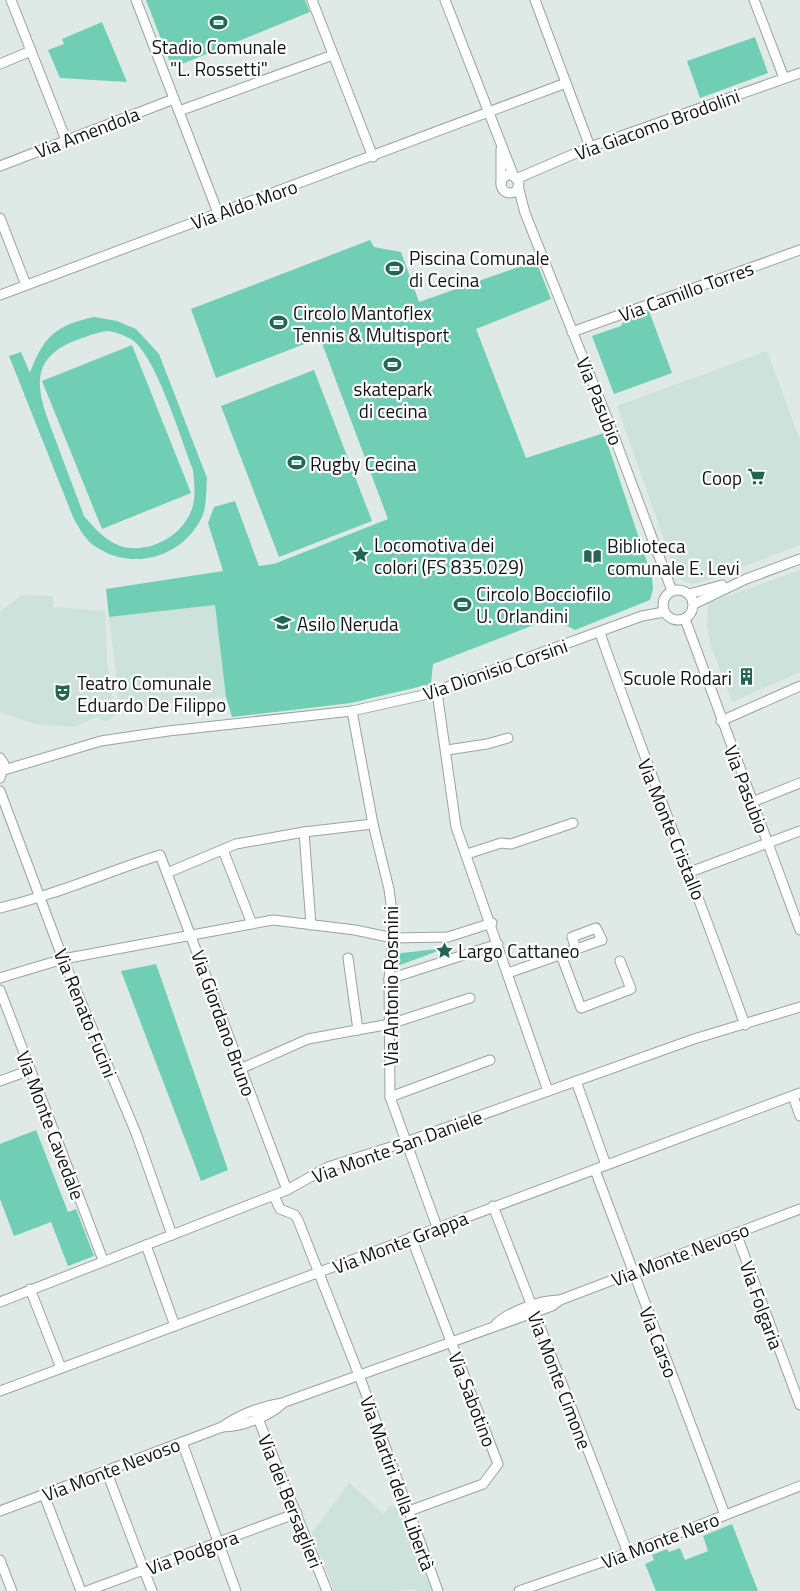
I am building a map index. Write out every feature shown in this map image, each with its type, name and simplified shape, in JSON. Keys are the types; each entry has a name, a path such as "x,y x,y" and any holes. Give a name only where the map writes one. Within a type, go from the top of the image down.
{"street":[{"path":"10,0 66,140"},
{"path":"136,0 218,213"},
{"path":"312,0 373,156"},
{"name":"Via Pasubio","path":"445,0 501,149 508,159 525,213 672,591"},
{"path":"535,0 590,148"},
{"path":"754,0 784,78"},
{"path":"0,64 31,51"},
{"path":"179,111 333,55"},
{"name":"Via Giacomo Brodolini","path":"516,181 590,148 800,72"},
{"name":"Via Aldo Moro","path":"0,295 566,83"},
{"name":"Via Amendola","path":"0,166 174,99"},
{"name":"Via Pasubio","path":"501,149 503,189 525,213"},
{"path":"502,183 506,177 516,181 515,191 507,192"},
{"path":"0,218 26,285"},
{"name":"Via Camillo Torres","path":"572,332 800,250"},
{"path":"694,604 689,594 684,591 672,591 666,596 663,604 664,612 670,618 677,620 685,619 690,615 694,604 746,579 800,559"},
{"path":"689,594 746,579"},
{"name":"Via Dionisio Corsini","path":"2,774 101,741 168,731 352,711 437,692 642,616 664,612"},
{"name":"Via Pasubio","path":"685,619 767,844 798,917 800,930"},
{"name":"Via Monte Cristallo","path":"600,633 644,758 690,872 745,1025"},
{"path":"721,721 800,686"},
{"path":"437,692 447,750 456,827 492,923 548,1092"},
{"name":"Via Antonio Rosmini","path":"352,711 372,824 389,889 393,938 389,980 390,1097 437,1227"},
{"path":"447,750 487,744 508,738"},
{"path":"0,758 4,764 2,774"},
{"path":"752,802 800,783"},
{"name":"Via Renato Fucini","path":"0,791 63,959 136,1133 172,1235"},
{"path":"467,854 501,843 511,844 573,823"},
{"path":"167,873 236,844 304,832 372,824"},
{"path":"690,872 800,831"},
{"path":"304,832 311,925"},
{"path":"223,850 252,924"},
{"name":"Via Giordano Bruno","path":"40,899 109,871 160,855 288,1190"},
{"path":"0,908 40,899"},
{"path":"0,978 63,959 273,920 355,930 393,938 448,937 492,923"},
{"path":"389,980 498,944"},
{"path":"508,973 576,949"},
{"path":"561,954 581,1008 631,989 620,961"},
{"path":"348,958 358,1030"},
{"name":"Via Monte Cavedale","path":"0,990 103,1260"},
{"path":"240,1068 308,1039 390,1024 470,998"},
{"name":"Via Monte San Daniele","path":"0,1302 103,1260 274,1196 328,1167 406,1142 694,1039 800,1007"},
{"path":"390,1097 490,1060"},
{"path":"0,1081 30,1070"},
{"path":"576,1081 606,1165"},
{"path":"796,1095 800,1116"},
{"name":"Via Monte Grappa","path":"0,1391 493,1206 796,1095"},
{"name":"Via Carso","path":"595,1170 725,1515"},
{"name":"Via Martiri della Libertà","path":"274,1196 280,1208 295,1215 320,1272 438,1591"},
{"name":"Via Monte Cimone","path":"493,1206 628,1553"},
{"name":"Via Monte Nevoso","path":"0,1511 222,1427 233,1427 257,1414 274,1411 282,1404 495,1325 549,1300 560,1300 800,1209"},
{"name":"Via Folgaria","path":"736,1233 800,1405"},
{"name":"Via Sabotino","path":"409,1511 483,1484 498,1464 410,1237"},
{"path":"146,1245 175,1326"},
{"path":"30,1290 62,1368"},
{"name":"Via dei Bersaglieri","path":"257,1414 327,1591"},
{"path":"182,1442 236,1591"},
{"path":"106,1470 152,1591"},
{"name":"Via Monte Nero","path":"518,1591 628,1553 800,1486"},
{"path":"44,1495 81,1591"},
{"name":"Via Podgora","path":"87,1591 297,1513"},
{"path":"0,1560 12,1591"}],"shaded area":[{"path":"767,351 800,440 800,545 705,581 693,584 683,581 675,571 617,406"},
{"path":"800,570 800,672 732,702 711,646 707,627 708,603"},
{"path":"21,595 53,596 53,607 105,611 107,661 115,715 106,722 96,717 74,727 35,724 0,712 0,612"},
{"path":"215,605 226,697 120,709 109,617"},
{"path":"349,1483 384,1514 390,1505 398,1509 432,1591 417,1591 415,1589 334,1591 312,1533"}],"green space":[{"name":"Stadio Comunale \"L. Rossetti\"","path":"146,0 305,0 310,12 177,66 171,65"},
{"path":"102,22 127,82 60,78 48,50 64,44 62,39"},
{"path":"755,37 768,73 700,98 687,61"},
{"path":"370,240 374,247 401,252 419,302 536,261 551,299 476,329 526,458 604,433 652,577 653,589 650,600 575,630 552,618 433,664 431,684 351,703 232,717 226,697 215,605 109,617 106,589 223,571 208,523 214,507 235,501 259,566 274,564 388,519 320,338 216,378 191,309"},
{"path":"649,311 672,373 614,394 592,336 621,326 625,319"},
{"path":"94,317 117,321 136,329 159,354 207,478 206,499 201,519 181,543 154,557 140,559 125,558 110,554 96,547 83,534 73,517 9,356 21,352 30,373 40,350 53,334 81,320","holes":["107,331 132,340 144,353 160,384 193,470 194,501 185,523 170,537 151,546 141,548 117,545 99,532 84,516 41,397 41,371 47,360 58,350 74,341"]},
{"path":"132,345 191,493 102,529 42,381"},
{"name":"Rugby Cecina","path":"314,370 372,521 279,557 221,406"},
{"path":"446,948 400,965 398,963 399,954 402,953"},
{"path":"156,964 228,1170 201,1181 121,971"},
{"path":"36,1130 68,1212 76,1209 94,1256 68,1266 51,1222 14,1236 0,1199 0,1144"},
{"path":"732,1524 758,1591 656,1591 645,1564 654,1560 652,1555 667,1549 669,1552 680,1548 685,1560 708,1551 703,1536"}],"place":[{"name":"Stadio Comunale \"L. Rossetti\"","path":"219,23"},
{"name":"Piscina Comunale di Cecina","path":"395,268"},
{"name":"Circolo Mantoflex Tennis & Multisport","path":"279,323"},
{"name":"skatepark di cecina","path":"393,365"},
{"name":"Rugby Cecina","path":"296,463"},
{"name":"Coop","path":"756,477"},
{"name":"Locomotiva dei colori (FS 835.029)","path":"360,555"},
{"name":"Biblioteca comunale E. Levi","path":"593,556"},
{"name":"Circolo Bocciofilo U. Orlandini","path":"462,604"},
{"name":"Asilo Neruda","path":"283,623"},
{"name":"Scuole Rodari","path":"746,677"},
{"name":"Teatro Comunale Eduardo De Filippo","path":"63,693"},
{"name":"Largo Cattaneo","path":"444,950"}]}
